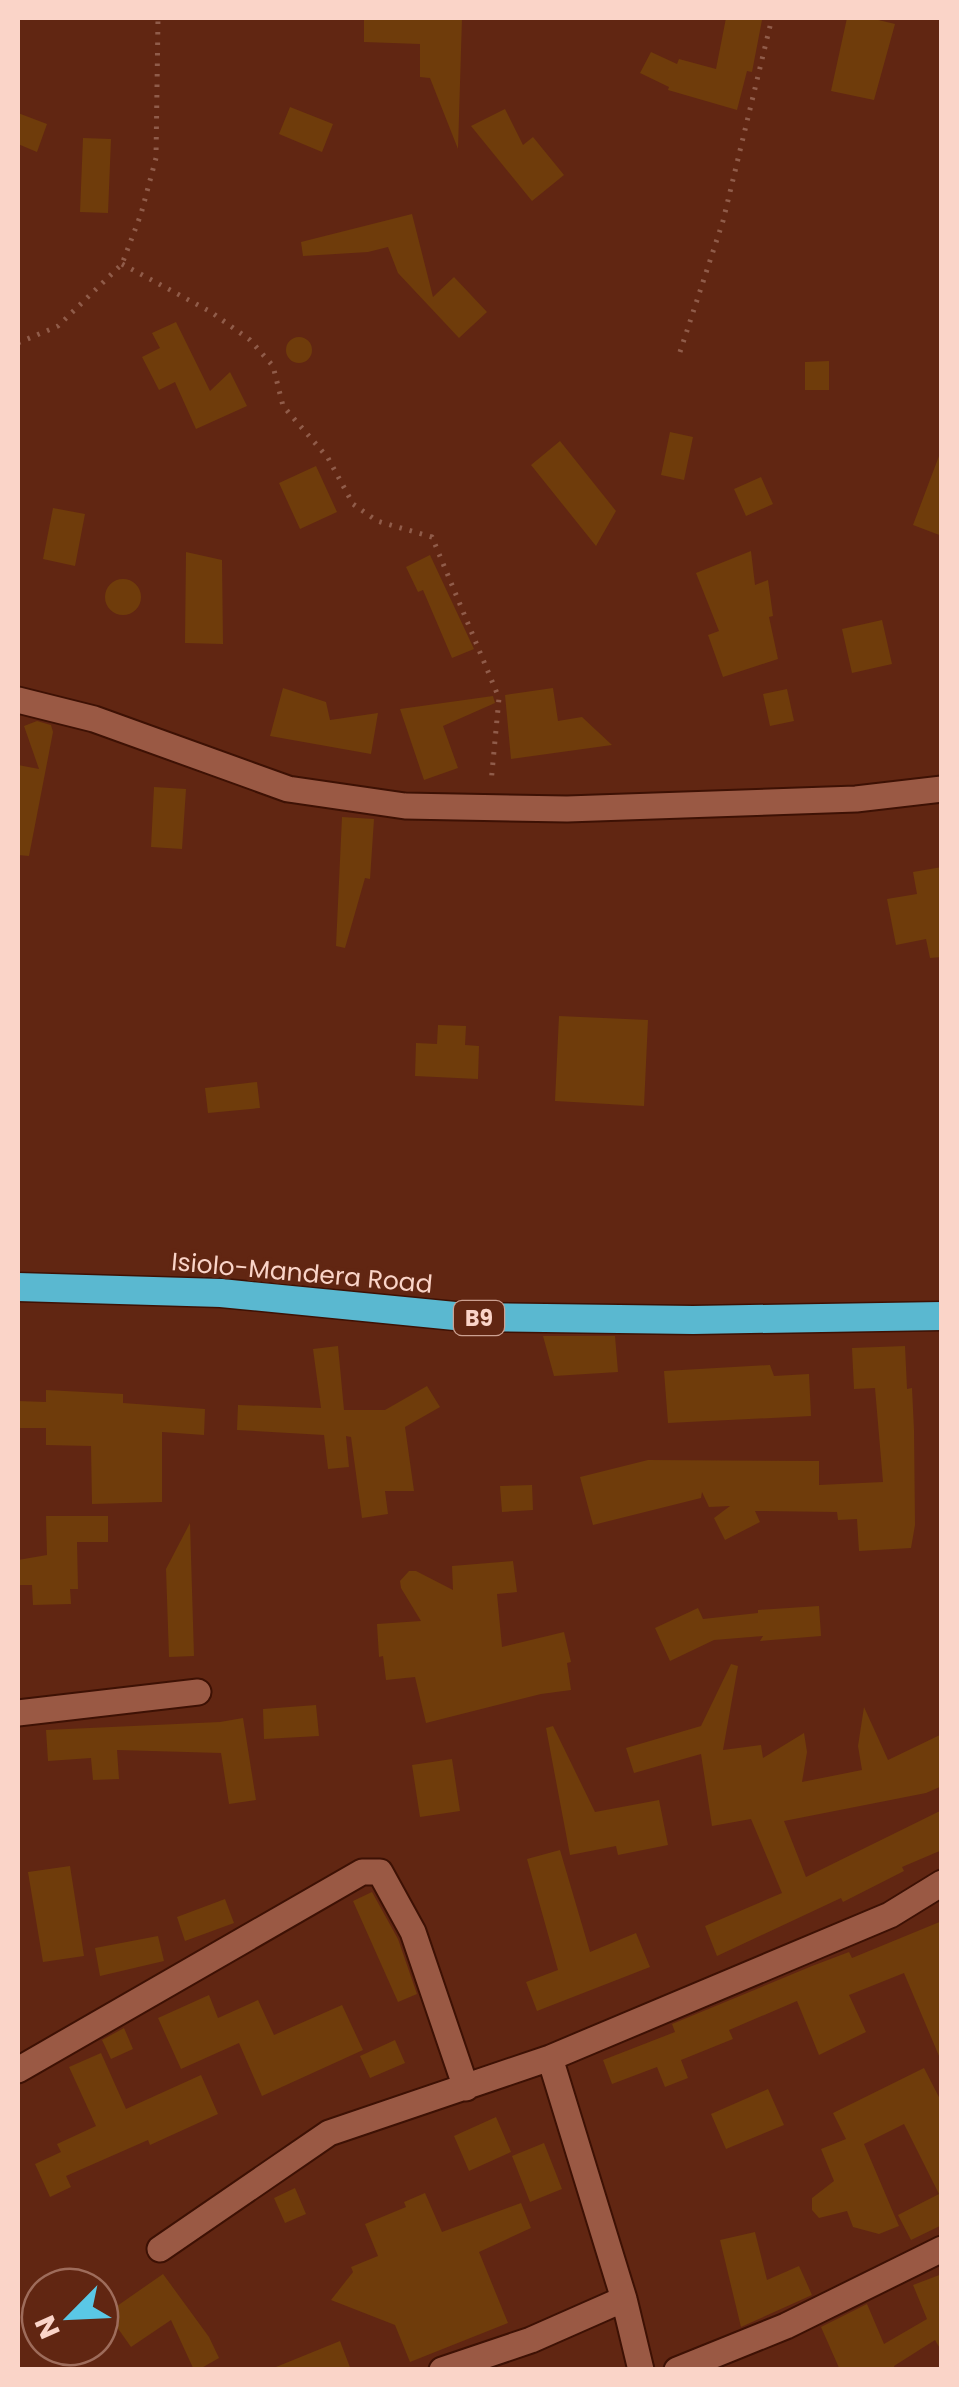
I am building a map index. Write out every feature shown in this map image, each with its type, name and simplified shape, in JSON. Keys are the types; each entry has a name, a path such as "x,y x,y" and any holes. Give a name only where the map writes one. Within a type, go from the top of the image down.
{"highway":[{"name":"Isiolo-Mandera Road","path":"18,1287 221,1294 465,1318 942,1316"}],"street":[{"path":"18,687 47,705"},
{"path":"18,700 47,705 288,788 405,806 567,809 856,799 942,789"},
{"path":"18,1713 198,1692"},
{"path":"18,2070 362,1872 380,1872 413,1932 466,2088"},
{"path":"160,2249 330,2134 550,2058 890,1915 942,1882"},
{"path":"550,2058 624,2299 640,2370"},
{"path":"677,2370 786,2326 942,2249"},
{"path":"442,2370 531,2340 624,2299"}],"path":[{"path":"18,343 58,326 122,264 156,158 158,18"},
{"path":"680,352 723,221 772,18"},
{"path":"122,264 211,312 250,340 273,366 283,406 328,458 353,504 378,521 432,538 499,698 492,778 484,806"}],"building":[{"path":"364,18 462,18 458,149 430,78 420,77 420,44 364,42"},
{"path":"726,18 762,20 752,72 747,71 737,110 668,90 669,87 640,73 651,52 677,64 679,59 716,69"},
{"path":"847,18 895,24 874,100 831,91"},
{"path":"290,107 333,124 322,152 279,134"},
{"path":"505,109 523,145 533,137 564,175 532,201 471,126"},
{"path":"18,113 47,124 37,152 18,144"},
{"path":"83,138 111,139 108,213 80,212"},
{"path":"412,214 433,297 454,277 487,312 459,338 398,273 388,247 303,256 301,242"},
{"path":"176,322 210,391 230,372 247,406 196,429 175,382 159,390 142,357 160,348 152,333"},
{"path":"299,337 308,341 312,350 308,359 299,363 290,359 286,350 290,341"},
{"path":"829,361 829,390 805,390 805,362"},
{"path":"670,432 693,437 684,480 661,475"},
{"path":"560,441 616,511 596,546 531,465"},
{"path":"939,456 942,457 942,536 913,525"},
{"path":"316,466 337,512 300,529 279,483"},
{"path":"761,477 773,504 746,516 734,489"},
{"path":"53,508 85,514 75,566 43,559"},
{"path":"751,551 755,585 768,580 773,616 769,617 778,659 723,677 708,635 719,631 696,573"},
{"path":"186,552 222,560 223,644 185,643"},
{"path":"430,555 474,649 452,658 423,590 418,592 406,567"},
{"path":"123,579 135,585 141,597 135,609 123,615 111,609 105,597 111,585"},
{"path":"882,620 892,664 852,673 842,629"},
{"path":"283,688 326,702 330,720 378,713 371,754 270,736"},
{"path":"553,688 558,721 582,717 612,745 511,759 505,695"},
{"path":"787,689 794,721 770,726 763,694"},
{"path":"493,696 495,703 443,726 458,768 424,780 400,709"},
{"path":"37,721 51,725 53,732 29,856 18,855 18,765 39,769 24,726"},
{"path":"154,787 186,789 182,849 151,847"},
{"path":"342,817 374,819 370,879 365,878 345,948 336,946"},
{"path":"942,867 942,957 930,958 926,939 896,945 887,899 917,894 913,872"},
{"path":"559,1016 648,1020 644,1106 555,1101"},
{"path":"438,1025 466,1026 465,1045 479,1046 478,1079 415,1076 416,1043 437,1044"},
{"path":"257,1082 260,1108 208,1113 205,1088"},
{"path":"543,1336 615,1336 618,1372 554,1376"},
{"path":"338,1346 344,1410 385,1410 427,1386 440,1407 405,1427 414,1491 385,1491 388,1514 362,1518 351,1437 346,1436 349,1467 328,1469 324,1435 237,1430 238,1405 321,1408 313,1349"},
{"path":"905,1346 914,1430 915,1525 911,1548 859,1551 857,1519 838,1520 837,1512 755,1511 760,1522 725,1540 714,1518 730,1506 709,1507 702,1492 701,1498 593,1525 580,1477 648,1460 819,1461 819,1485 883,1482 875,1388 854,1389 852,1348"},
{"path":"770,1365 774,1376 809,1374 811,1416 668,1423 664,1371"},
{"path":"46,1390 123,1394 123,1403 205,1409 204,1435 162,1432 162,1502 92,1504 91,1446 46,1445 46,1428 18,1428 18,1401 46,1402"},
{"path":"532,1485 533,1510 502,1512 500,1486"},
{"path":"46,1516 108,1516 108,1542 77,1542 78,1589 70,1589 71,1604 33,1605 32,1585 18,1585 18,1560 47,1555"},
{"path":"190,1523 194,1656 169,1657 166,1569"},
{"path":"513,1561 517,1592 497,1594 502,1647 564,1632 571,1662 567,1663 571,1690 426,1723 415,1677 386,1680 383,1656 379,1657 377,1624 421,1621 400,1581 409,1571 416,1571 453,1590 452,1566"},
{"path":"819,1606 821,1636 714,1640 670,1661 655,1628 698,1608 703,1619"},
{"path":"731,1664 738,1666 723,1750 761,1745 763,1758 804,1733 807,1752 802,1782 862,1770 858,1746 864,1707 888,1760 942,1734 942,1786 926,1793 784,1821 806,1877 942,1810 942,1850 902,1867 904,1871 843,1902 841,1898 717,1956 705,1926 782,1893 751,1819 712,1826 701,1754 634,1773 626,1748 701,1726"},
{"path":"316,1705 319,1736 264,1739 263,1709"},
{"path":"243,1718 256,1800 229,1804 221,1753 117,1750 119,1779 93,1780 91,1758 48,1761 46,1730"},
{"path":"553,1726 595,1812 659,1800 668,1845 618,1855 616,1846 570,1855 546,1728"},
{"path":"452,1759 460,1811 420,1817 412,1765"},
{"path":"560,1850 590,1952 636,1933 650,1967 537,2011 526,1982 558,1970 527,1859"},
{"path":"70,1866 84,1956 43,1962 28,1872"},
{"path":"372,1892 398,1939 417,1994 398,2002 353,1901"},
{"path":"225,1899 234,1923 185,1941 177,1917"},
{"path":"942,1921 942,2063 904,1973 849,1995 866,2032 819,2055 797,2001 729,2030 733,2039 681,2060 688,2078 665,2087 657,2067 612,2084 603,2060 675,2032 672,2024 812,1966 849,1952 852,1958"},
{"path":"158,1936 164,1961 100,1976 95,1948"},
{"path":"209,1995 218,2018 258,2000 274,2035 342,2005 363,2050 262,2096 239,2043 181,2069 158,2018"},
{"path":"124,2028 133,2049 111,2059 102,2040"},
{"path":"395,2040 405,2063 370,2078 360,2056"},
{"path":"101,2053 126,2109 201,2075 218,2114 150,2145 148,2140 66,2176 71,2187 50,2197 35,2164 61,2152 57,2144 96,2126 69,2067"},
{"path":"924,2068 942,2103 942,2225 911,2240 898,2215 939,2194 904,2124 864,2144 899,2226 879,2234 853,2227 847,2211 819,2218 812,2210 812,2198 834,2181 821,2149 846,2139 833,2113"},
{"path":"768,2089 784,2125 726,2149 711,2114"},
{"path":"496,2117 511,2152 469,2171 454,2136"},
{"path":"544,2143 562,2189 530,2202 512,2156"},
{"path":"295,2188 306,2214 285,2223 274,2198"},
{"path":"425,2193 442,2232 521,2203 531,2228 479,2252 508,2323 410,2362 395,2325 331,2300 353,2272 351,2267 378,2256 365,2224 406,2207 404,2202"},
{"path":"755,2232 767,2280 799,2266 812,2295 741,2327 720,2240"},
{"path":"163,2274 209,2337 219,2358 194,2370 171,2320 131,2347 120,2331 120,2304"},
{"path":"942,2274 942,2352 935,2340 894,2366 895,2370 840,2370 821,2327 867,2304 884,2344 927,2319 913,2285"},
{"path":"340,2341 351,2370 271,2370 271,2369"}]}
